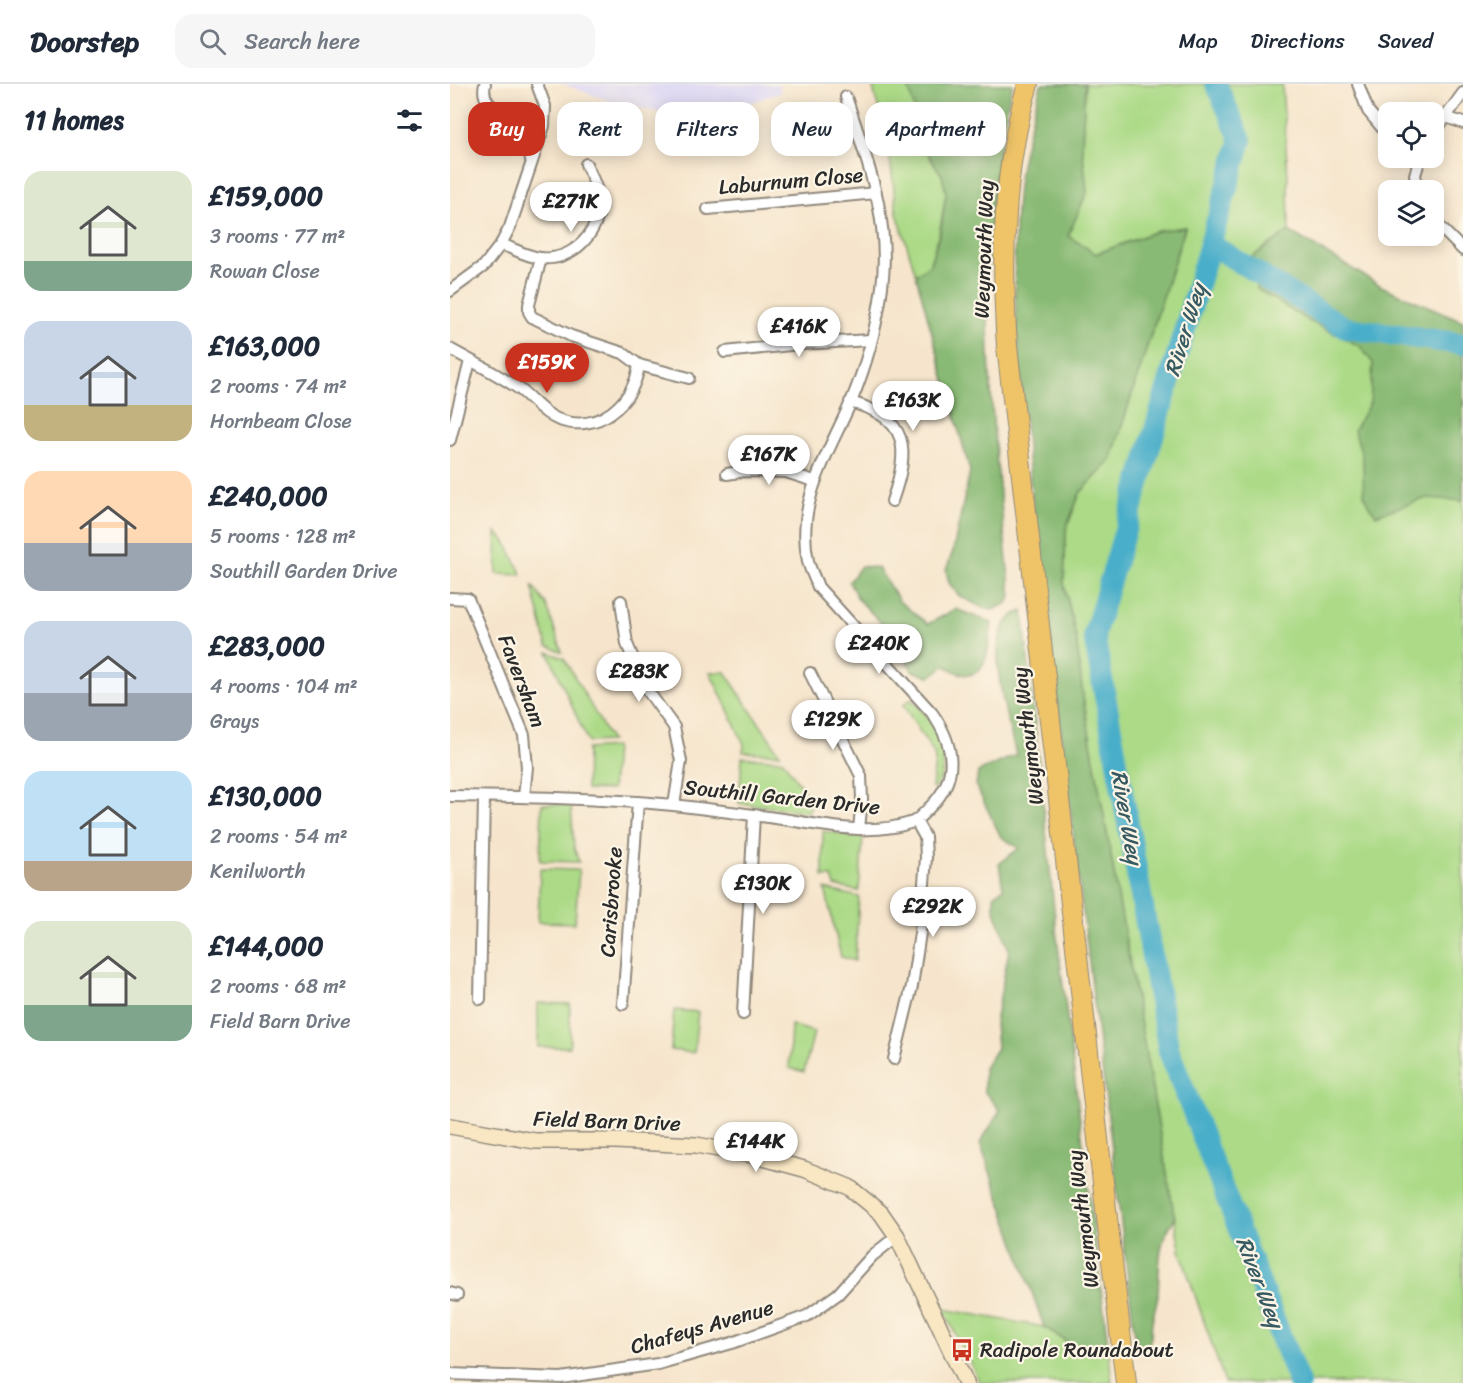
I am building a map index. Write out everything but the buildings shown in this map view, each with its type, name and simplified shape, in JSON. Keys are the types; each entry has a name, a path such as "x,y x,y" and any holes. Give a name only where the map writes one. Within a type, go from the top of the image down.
{"highway":[{"name":"Weymouth Way","path":"1028,84 1014,147 1005,218 1004,279 1007,346 1126,1383"}],"street":[{"path":"485,84 484,92 488,102 499,113 516,124 528,141 531,160"},
{"path":"450,291 484,266 501,244 510,227 522,197 531,160 544,126 543,98 537,84"},
{"path":"1358,84 1368,111 1378,123"},
{"path":"1444,120 1463,93"},
{"path":"846,97 876,193 885,247 882,288 871,340 850,402 814,481 805,528 808,561 818,587 932,713 944,730 951,752 950,773 943,790 934,804 916,821 925,837 926,858 920,933 912,986 894,1059"},
{"path":"1446,117 1463,123"},
{"path":"501,244 526,255 541,258 558,256 575,249 587,238 595,225 599,199 586,164"},
{"name":"Laburnum Close","path":"708,209 876,193"},
{"path":"1444,231 1463,250"},
{"path":"541,258 529,305 532,317 571,336 623,353 639,365 689,378"},
{"path":"725,352 800,344 871,340"},
{"path":"450,349 520,389 555,418 570,423 590,423 604,419 616,410 638,379 639,365"},
{"path":"450,440 470,361"},
{"path":"850,402 869,407 886,418 897,430 904,457 900,479 892,501"},
{"path":"727,474 745,471 786,472 814,481"},
{"name":"Faversham","path":"450,598 468,599 524,735 527,766 524,797"},
{"path":"621,601 627,644 645,687 674,727 681,761 674,805"},
{"path":"810,673 861,776 860,829"},
{"name":"Southill Garden Drive","path":"450,796 638,802 860,829 888,828 916,821"},
{"path":"480,999 484,797"},
{"name":"Carisbrooke","path":"623,1004 638,802"},
{"path":"743,1014 754,815"},
{"name":"Field Barn Drive","path":"450,1126 535,1141 615,1141 696,1145 752,1155 804,1168 849,1187 882,1213 897,1236 966,1383"},
{"name":"Chafeys Avenue","path":"450,1374 561,1378 658,1364 732,1342 807,1316 838,1294 872,1256 897,1236"}],"shaded area":[{"path":"563,84 779,84 780,93 752,102 655,102 655,112 643,109 643,102 612,102"}],"green space":[{"path":"872,84 908,84 913,102 877,102"},
{"path":"907,84 1013,84 1006,112 1006,102 912,102"},
{"path":"1041,84 1085,84 1082,145 1087,192 1068,236 1096,254 1157,231 1185,227 1111,460 1080,493 1066,529 1064,584 1076,637 1083,697 1175,1219 1162,1246 1151,1339 1145,1348 1137,1344 1134,1329 1030,480 1020,370 1015,297 1015,223 1022,161"},
{"path":"1085,84 1282,84 1289,231 1249,259 1463,338 1463,1383 1225,1383 1181,1254 1083,697 1076,637 1064,584 1066,529 1080,493 1111,460 1185,228 1157,231 1095,254 1068,236 1087,192 1082,145"},
{"path":"890,156 929,156 942,175 946,193 940,229 930,264 916,275 897,213"},
{"path":"929,156 999,156 991,214 988,324 994,433 1011,598 1006,604 993,610 983,608 958,595 949,583 946,570 953,551 970,471 916,275 930,264 941,229 946,193 942,175"},
{"path":"1289,231 1383,287 1463,321 1463,501 1427,498 1376,515 1370,508 1364,490 1361,450 1354,430 1370,403 1373,363 1360,346 1307,320 1257,289 1248,260"},
{"path":"496,532 506,542 522,575 497,574"},
{"path":"861,566 878,568 900,602 928,624 956,609 992,623 986,658 978,671 971,675 962,674 944,666 930,677 912,671 894,636 858,599 849,582"},
{"path":"532,585 546,604 562,652 547,646"},
{"path":"1023,611 1057,937 1108,1344 1075,1347 1044,1327 980,1143 1000,1111 984,1091 984,1068 997,1048 995,1023 1009,950 994,908 994,896 1003,888 999,864 1019,848 1001,837 976,786 978,772 1016,755 1002,698 998,654 1001,634 1009,620"},
{"path":"548,652 564,658 611,741 588,742"},
{"path":"710,672 725,672 780,754 743,752 744,744"},
{"path":"911,699 931,721 943,747 942,773 936,788 932,788 935,759 933,752 903,705"},
{"path":"615,747 612,790 586,790 587,749"},
{"path":"742,757 783,760 812,803 808,812 739,803"},
{"path":"542,804 571,805 574,848 579,862 540,861"},
{"path":"823,831 863,837 859,891 835,886 832,877 823,877"},
{"path":"540,869 579,870 575,923 538,922"},
{"path":"825,889 859,897 855,961 841,957"},
{"path":"538,1003 570,1004 570,1047 538,1047"},
{"path":"674,1010 698,1012 694,1053 671,1050"},
{"path":"791,1025 814,1032 804,1072 789,1068"},
{"path":"943,1309 1044,1327 1075,1347 1108,1344 1112,1383 980,1383"}],"waterway":[{"name":"River Wey","path":"1216,84 1241,140 1094,635 1169,1051 1299,1383"},
{"name":"River Wey","path":"1210,244 1346,328 1463,344"}],"place":[{"name":"Radipole Roundabout","path":"962,1350"}]}
